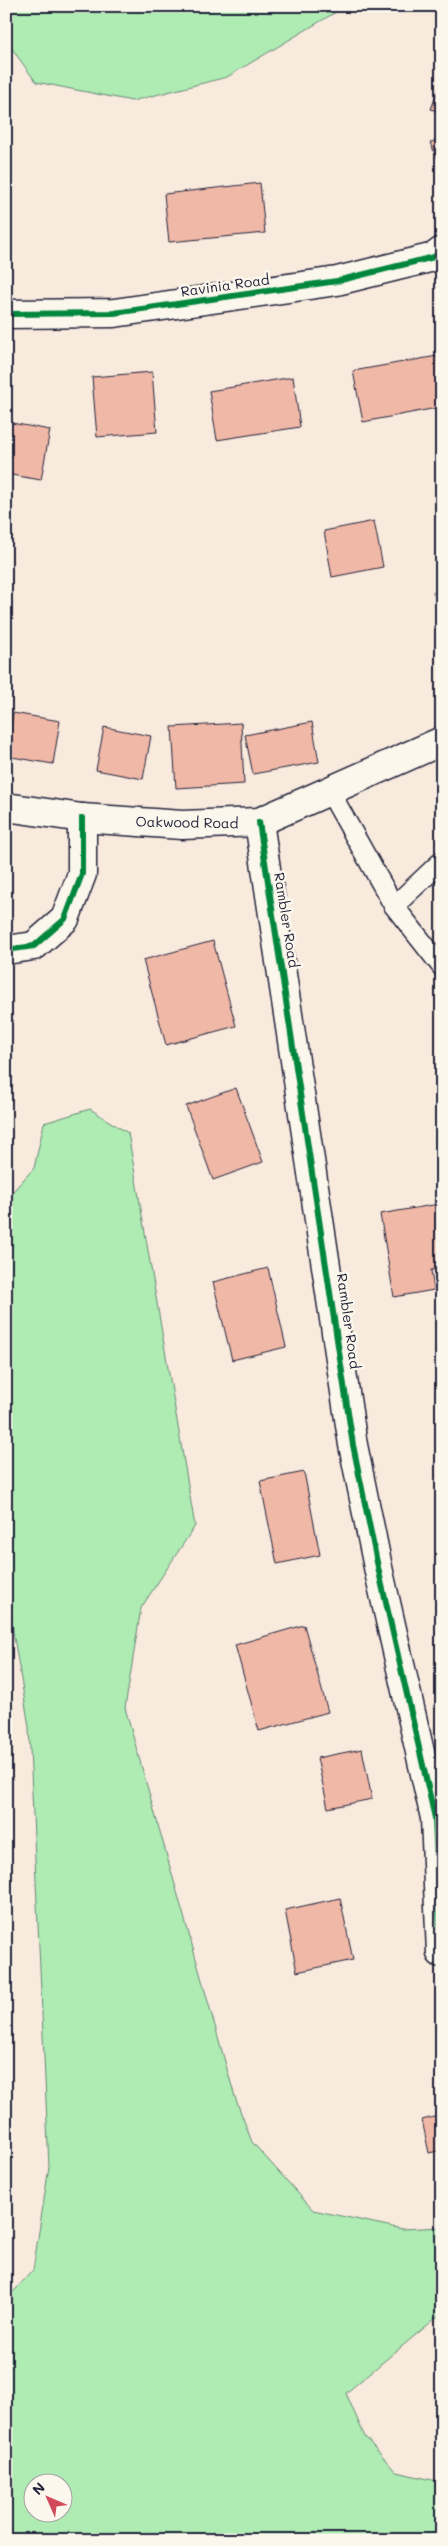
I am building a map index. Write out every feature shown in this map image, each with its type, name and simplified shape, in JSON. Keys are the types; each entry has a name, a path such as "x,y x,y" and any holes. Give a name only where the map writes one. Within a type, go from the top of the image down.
{"street":[{"name":"Ravinia Road","path":"6,314 114,313 317,284 434,257 442,251"},
{"name":"Oakwood Road","path":"6,807 82,818 182,825 259,822 442,741"},
{"path":"6,950 34,946 65,918 82,874 82,818"},
{"name":"Rambler Road","path":"259,822 353,1445 379,1572 439,1819 442,1953"}],"lane":[{"path":"330,792 394,906 442,967"},
{"path":"394,906 442,861"}],"green space":[{"path":"8,6 346,6 227,77 132,101 36,82 10,46"},
{"path":"90,1109 128,1133 195,1526 141,1608 125,1708 235,2097 252,2142 313,2210 402,2229 442,2227 442,2313 346,2393 365,2437 396,2472 442,2482 442,2540 6,2540 6,2300 33,2270 49,2167 29,1727 6,1589 6,1199 34,1168 44,1123"}],"building":[{"path":"442,80 442,113 431,109"},
{"path":"442,137 442,167 430,143"},
{"path":"260,183 265,233 169,242 164,194"},
{"path":"6,234 11,234 11,270 6,270"},
{"path":"437,356 442,380 442,407 363,422 353,371"},
{"path":"152,372 157,432 97,437 92,377"},
{"path":"293,377 300,427 217,440 209,391"},
{"path":"6,422 50,430 41,480 6,474"},
{"path":"374,521 383,567 332,577 324,531"},
{"path":"442,589 442,618 433,592"},
{"path":"13,713 60,721 53,764 6,756"},
{"path":"312,722 319,762 253,774 245,735"},
{"path":"241,723 244,784 176,788 172,727"},
{"path":"104,727 151,736 143,779 96,770"},
{"path":"213,941 236,1026 166,1045 143,960"},
{"path":"236,1088 263,1162 213,1180 186,1106"},
{"path":"439,1204 442,1220 442,1269 431,1270 434,1290 394,1297 380,1214"},
{"path":"268,1268 286,1347 232,1360 213,1282"},
{"path":"304,1472 320,1555 277,1564 260,1481"},
{"path":"304,1625 328,1712 259,1731 235,1645"},
{"path":"362,1749 372,1799 328,1808 317,1758"},
{"path":"340,1898 353,1960 297,1972 285,1910"},
{"path":"442,2115 442,2150 429,2153 422,2120"}],"cycle path":[{"path":"6,314 114,313 337,281 434,257 442,251"},
{"path":"6,950 34,946 65,919 82,874 82,818"},
{"path":"259,822 353,1445 379,1572 435,1818 441,1953"}]}
